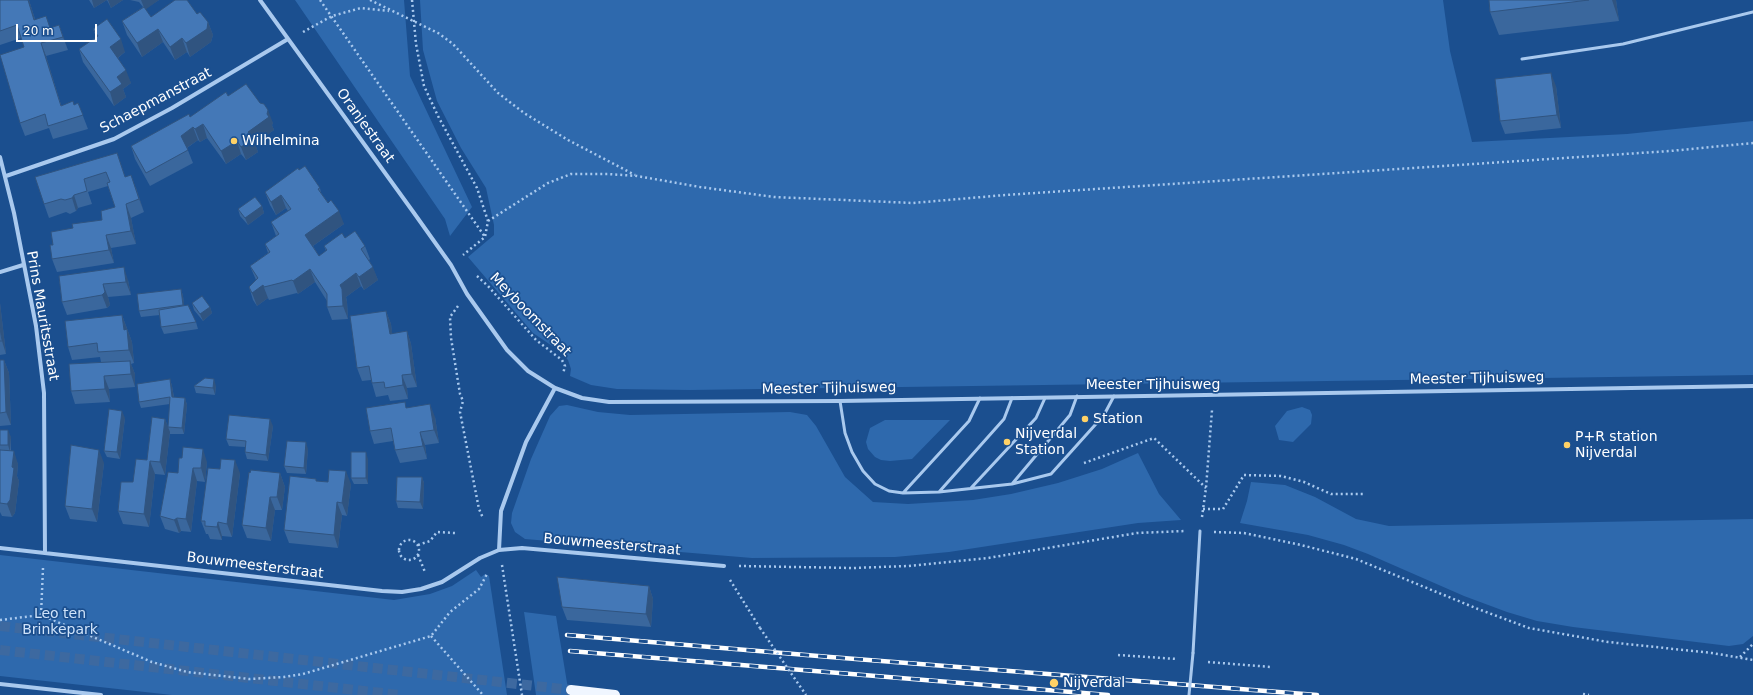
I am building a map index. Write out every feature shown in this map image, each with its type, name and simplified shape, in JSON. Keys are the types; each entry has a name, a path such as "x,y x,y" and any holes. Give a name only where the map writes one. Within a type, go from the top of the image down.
{"main road":[{"path":"571,690 615,695"}],"street":[{"name":"Oranjestraat","path":"260,0 451,265 467,294 517,361 528,371 555,388"},
{"name":"Schaepmanstraat","path":"6,176 114,139 172,108 288,40"},
{"name":"Prins Mauritsstraat","path":"0,157 6,176 36,326 44,393 46,553"},
{"path":"0,272 23,265"},
{"name":"Meester Tijhuisweg","path":"555,388 582,398 609,402 840,401 1753,386"},
{"path":"499,550 501,511 526,442 555,388"},
{"name":"Bouwmeesterstraat","path":"0,548 402,592 421,589 442,582 480,558 499,550 522,548 724,566"},
{"path":"0,684 101,695"}],"lane":[{"path":"1522,59 1623,44 1753,12"},
{"path":"1012,484 1070,416 1077,396"},
{"path":"840,401 845,433 852,452 863,471 875,484 889,491 903,493 939,492 1012,484 1051,474 1104,415 1114,396"},
{"path":"971,488 1036,418 1045,397"},
{"path":"903,493 969,421 980,398"},
{"path":"939,492 1004,419 1012,398"},
{"path":"1189,695 1200,531"}],"path":[{"path":"320,0 485,237"},
{"path":"370,0 391,12 438,33 453,44 498,92 524,113 568,140 637,176"},
{"path":"412,0 424,86 438,116 477,188 488,221 485,237 451,265"},
{"path":"288,40 332,16 361,8 391,12"},
{"path":"488,221 548,183 571,174 637,176 700,187 774,197 913,203 1006,195 1670,152 1753,143"},
{"name":"Meyboomstraat","path":"451,265 474,273 488,286 536,340 562,360 565,366 555,388"},
{"path":"467,294 450,316 451,338 460,394 463,401 460,412 478,509 499,550 522,695"},
{"path":"1200,531 1206,488 1211,411 1216,395"},
{"path":"1051,474 1154,438 1206,488"},
{"path":"1203,509 1223,509 1244,475 1281,476 1304,482 1331,494 1363,494"},
{"path":"806,695 731,583 724,566 853,568 908,566 988,558 1137,533 1168,531 1244,533 1301,545 1356,559 1478,609 1529,628 1608,642 1712,652 1753,660"},
{"path":"418,545 430,540 437,532 455,533"},
{"path":"409,540 418,545 419,552 413,560 406,560 399,554 399,548 403,542 409,540"},
{"path":"0,620 41,615 167,667 204,675 249,680 284,677 303,674 432,636 450,612 479,589 499,550"},
{"path":"41,615 46,553"},
{"path":"432,636 483,695"},
{"path":"1740,657 1753,644"},
{"path":"1118,655 1192,661"},
{"path":"1202,662 1271,667"},
{"path":"1583,694 1589,695"}],"green space":[{"path":"295,0 404,0 410,76 472,207 450,236 445,219"},
{"path":"420,0 1443,0 1450,51 1472,142 1627,134 1753,121 1753,375 690,390 617,389 591,385 570,376 571,369 568,360 561,352 533,333 468,257 494,235 494,225 486,188 461,148 437,101 423,50"},
{"path":"567,405 598,412 630,415 790,412 807,415 816,426 845,477 873,502 908,504 973,500 1011,494 1058,483 1102,469 1138,453 1159,494 1181,520 1138,523 949,552 895,557 752,558 525,539 515,532 511,523 512,513 531,459 550,416 559,406"},
{"path":"1302,407 1310,410 1312,415 1311,424 1293,442 1279,440 1275,426 1287,411"},
{"path":"885,420 950,420 912,459 890,461 881,460 875,457 868,449 866,442 870,428"},
{"path":"1251,482 1285,485 1315,497 1356,519 1389,526 1753,519 1753,636 1743,644 1729,646 1573,627 1537,621 1507,612 1464,596 1344,545 1308,535 1240,523"},
{"name":"Leo ten Brinkepark","path":"0,555 394,600 430,594 452,586 476,570 481,577 485,574 489,576 507,695 172,695 0,676"},
{"path":"524,612 556,616 569,695 536,695"}],"building":[{"path":"0,0 28,0 34,20 46,16 50,28 59,25 63,37 41,43 61,106 73,101 74,105 78,103 83,115 48,126 45,114 20,123 0,55 24,47 17,25 0,31"},
{"path":"175,0 187,0 197,14 200,12 208,22 207,29 186,43 182,38 170,47 158,29 137,43 122,21 144,7 151,17"},
{"path":"1489,0 1589,0 1490,12"},
{"path":"107,19 121,39 110,47 126,70 117,77 122,84 110,92 79,49 98,36 93,29"},
{"path":"1551,73 1557,115 1500,121 1495,79"},
{"path":"246,84 260,103 264,104 268,110 267,114 269,117 248,132 253,139 241,147 237,141 221,151 203,124 195,129 193,127 181,136 188,150 146,173 131,146 189,114 190,117 226,92 228,96"},
{"path":"117,153 125,177 131,175 139,199 126,204 131,231 106,235 109,250 52,259 50,245 53,245 51,232 73,228 72,224 102,220 101,211 115,207 107,183 110,182 106,172 84,179 87,191 74,195 72,198 65,200 61,199 44,204 35,177"},
{"path":"305,166 328,203 331,200 339,211 305,235 319,256 327,250 324,246 342,233 345,238 355,231 365,246 361,249 373,267 359,277 356,273 340,285 342,289 343,306 327,307 327,294 310,269 293,281 264,287 263,285 252,293 249,287 258,278 250,266 270,252 265,244 279,234 271,222 291,209 281,195 271,202 265,192 298,168 299,170"},
{"path":"255,197 262,206 245,218 238,209"},
{"path":"124,267 126,282 103,284 105,292 102,295 62,302 59,276"},
{"path":"181,289 183,305 139,311 137,294"},
{"path":"202,296 210,307 200,314 192,303"},
{"path":"188,305 196,322 161,327 159,310"},
{"path":"386,311 390,334 407,331 412,374 402,375 403,385 385,388 384,382 372,383 369,366 357,368 350,316"},
{"path":"122,315 124,330 127,329 129,350 98,352 97,343 68,347 65,321"},
{"path":"0,328 2,341 0,341"},
{"path":"0,360 4,360 6,412 0,413"},
{"path":"130,361 131,374 104,376 105,389 71,391 69,364"},
{"path":"205,378 214,379 213,388 194,386"},
{"path":"170,379 172,397 185,398 182,428 168,427 170,397 139,402 137,384"},
{"path":"405,402 406,408 430,404 434,430 420,432 423,446 395,450 391,428 370,431 366,408"},
{"path":"109,409 122,411 117,452 104,451"},
{"path":"229,415 270,419 266,455 245,452 246,441 226,439"},
{"path":"152,417 165,419 160,462 150,461 144,514 118,511 121,482 133,482 136,459 147,460"},
{"path":"0,430 8,430 8,445 0,445"},
{"path":"287,441 306,442 304,468 284,466"},
{"path":"71,445 99,450 92,509 65,506"},
{"path":"183,447 203,449 201,468 193,468 186,519 177,518 174,520 160,516 168,472 178,473 179,458 182,458"},
{"path":"0,450 14,451 12,467 14,468 10,500 7,504 0,503"},
{"path":"351,452 366,452 366,478 351,478"},
{"path":"221,459 235,460 227,524 218,522 217,527 205,526 205,521 201,521 208,468 220,469"},
{"path":"251,470 280,473 277,497 270,497 266,528 242,525 249,472 250,473"},
{"path":"329,470 346,471 342,503 337,502 334,535 284,530 290,476 328,482"},
{"path":"397,477 422,477 420,502 396,501"},
{"path":"557,577 649,586 646,614 562,607"}],"tunnel":[{"path":"0,626 571,690"},
{"path":"0,650 400,695"}],"railway":[{"path":"567,635 1317,695"},
{"path":"570,651 1108,695"}],"place":[{"name":"Wilhelmina","path":"234,141"},
{"name":"Station","path":"1085,419"},
{"name":"Nijverdal Station","path":"1007,442"},
{"name":"P+R station Nijverdal","path":"1567,445"},
{"name":"Nijverdal","path":"1054,683"}]}
